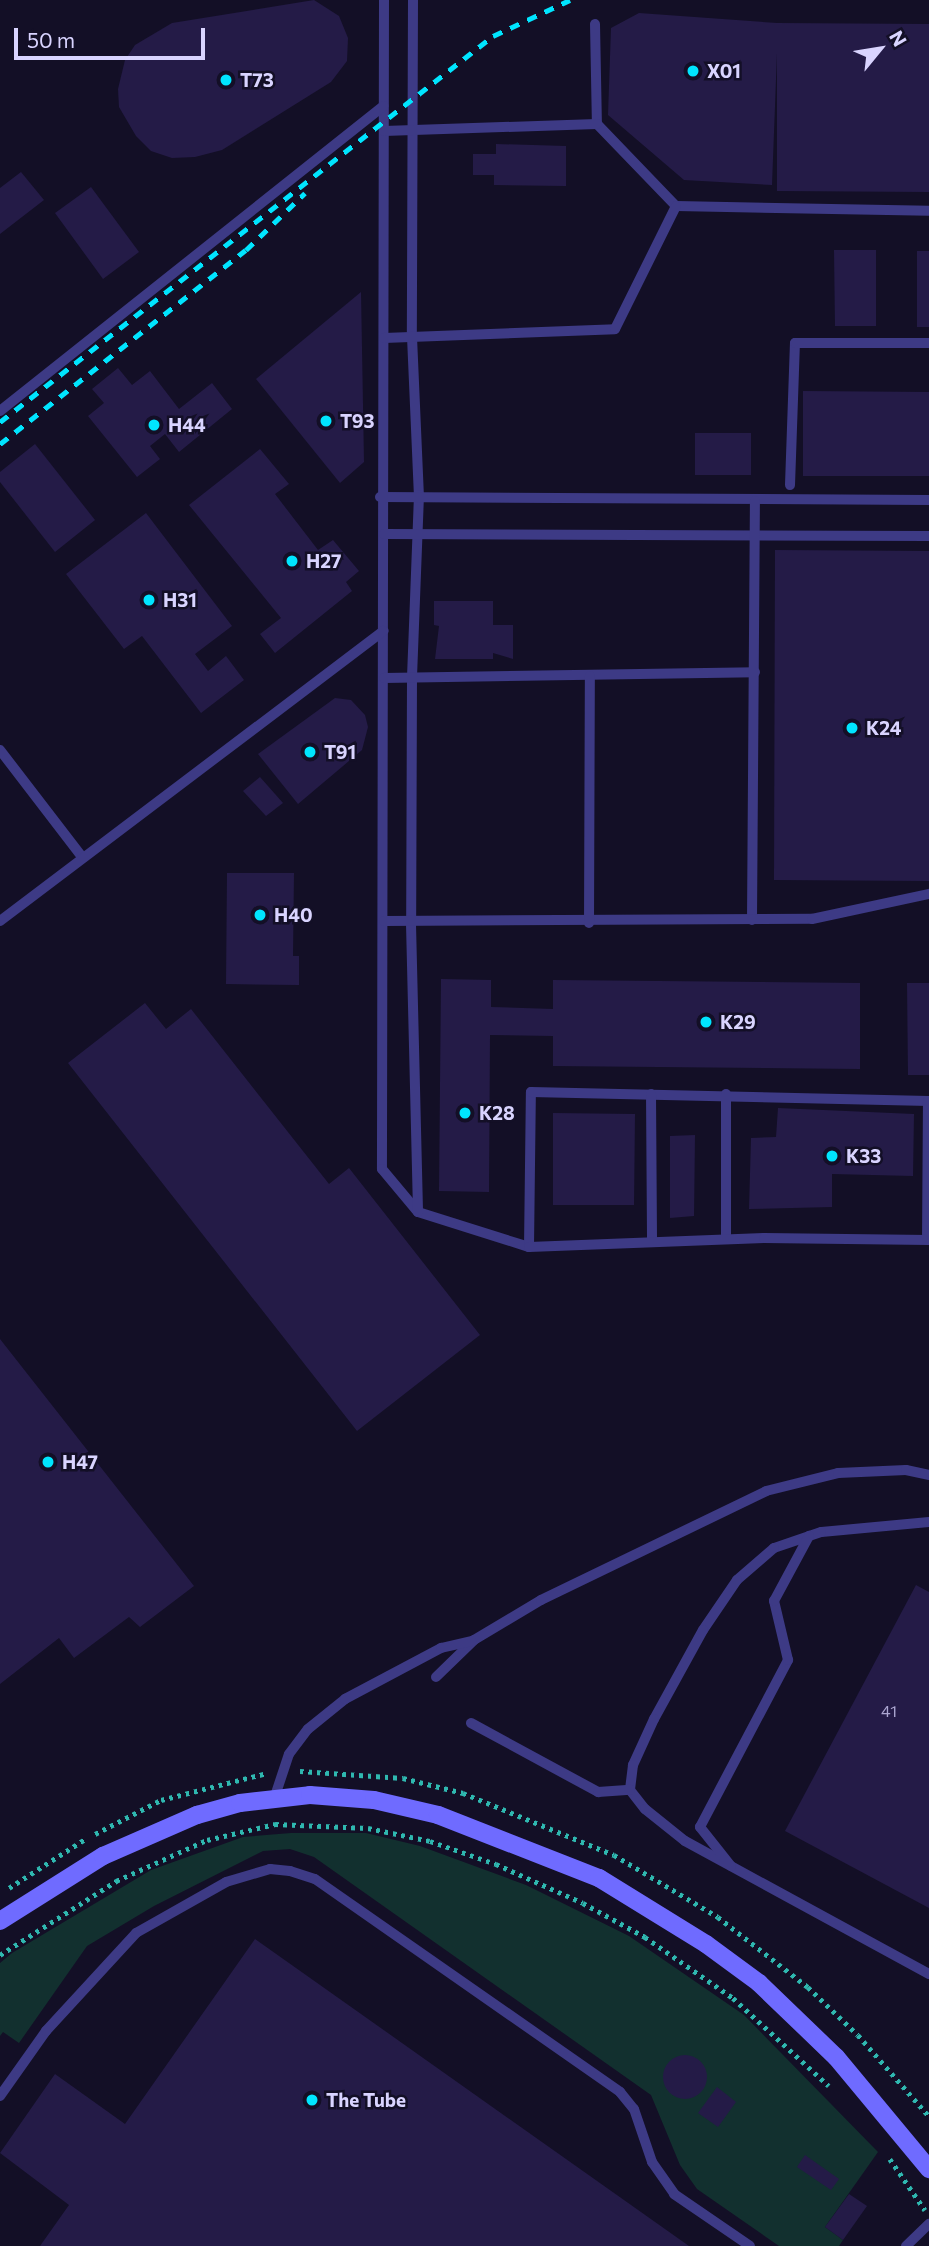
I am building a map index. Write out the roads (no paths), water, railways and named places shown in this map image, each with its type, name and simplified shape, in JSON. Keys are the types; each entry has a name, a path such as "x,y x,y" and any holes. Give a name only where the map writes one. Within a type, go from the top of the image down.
{"main road":[{"path":"0,1921 58,1882 147,1836 197,1815 274,1799 310,1795 374,1800 438,1815 517,1843 647,1905 759,1983 836,2057 929,2169"}],"lane":[{"path":"384,0 384,338 380,497 384,534 382,1169 418,1212 529,1247 726,1239 928,1240 928,1101 726,1094 531,1092 529,1247"},
{"path":"413,0 412,337 419,495 412,678 411,924 418,1212"},
{"path":"595,24 597,124 676,206 929,211"},
{"path":"0,411 384,106"},
{"path":"384,131 597,124"},
{"path":"384,338 615,329 676,206"},
{"path":"790,485 795,344 929,343"},
{"path":"380,497 419,495 755,501 929,500"},
{"path":"752,920 755,501"},
{"path":"384,534 929,536"},
{"path":"0,921 384,631"},
{"path":"384,678 755,672"},
{"path":"589,923 590,676"},
{"path":"0,750 83,858"},
{"path":"384,921 411,924 811,919 929,894"},
{"path":"651,1094 652,1242"},
{"path":"726,1094 726,1239"},
{"path":"436,1677 474,1640 541,1600 766,1491 838,1473 906,1470 929,1475"},
{"path":"929,1522 809,1536 774,1548 737,1580 703,1630 654,1719 633,1765 630,1790 645,1809 685,1842 734,1871 929,1974"},
{"path":"734,1871 700,1827 788,1660 774,1601 809,1536"},
{"path":"274,1799 289,1754 308,1729 345,1699 441,1648 474,1640"},
{"path":"471,1723 598,1792 630,1790"},
{"path":"0,2096 46,2031 136,1933 226,1882 270,1869 290,1871 315,1879 620,2092 634,2109 652,2162 674,2194 750,2246"},
{"path":"906,2246 929,2224"}],"railway":[{"path":"0,422 493,36 570,0"},
{"path":"0,444 246,250 305,193"}],"place":[{"name":"X01","path":"693,71"},
{"name":"T73","path":"226,80"},
{"name":"T93","path":"326,421"},
{"name":"H44","path":"154,425"},
{"name":"H27","path":"292,561"},
{"name":"H31","path":"149,600"},
{"name":"K24","path":"852,728"},
{"name":"T91","path":"310,752"},
{"name":"H40","path":"260,915"},
{"name":"K29","path":"706,1022"},
{"name":"K28","path":"465,1113"},
{"name":"K33","path":"832,1156"},
{"name":"H47","path":"48,1462"},
{"name":"The Tube","path":"312,2100"}]}
